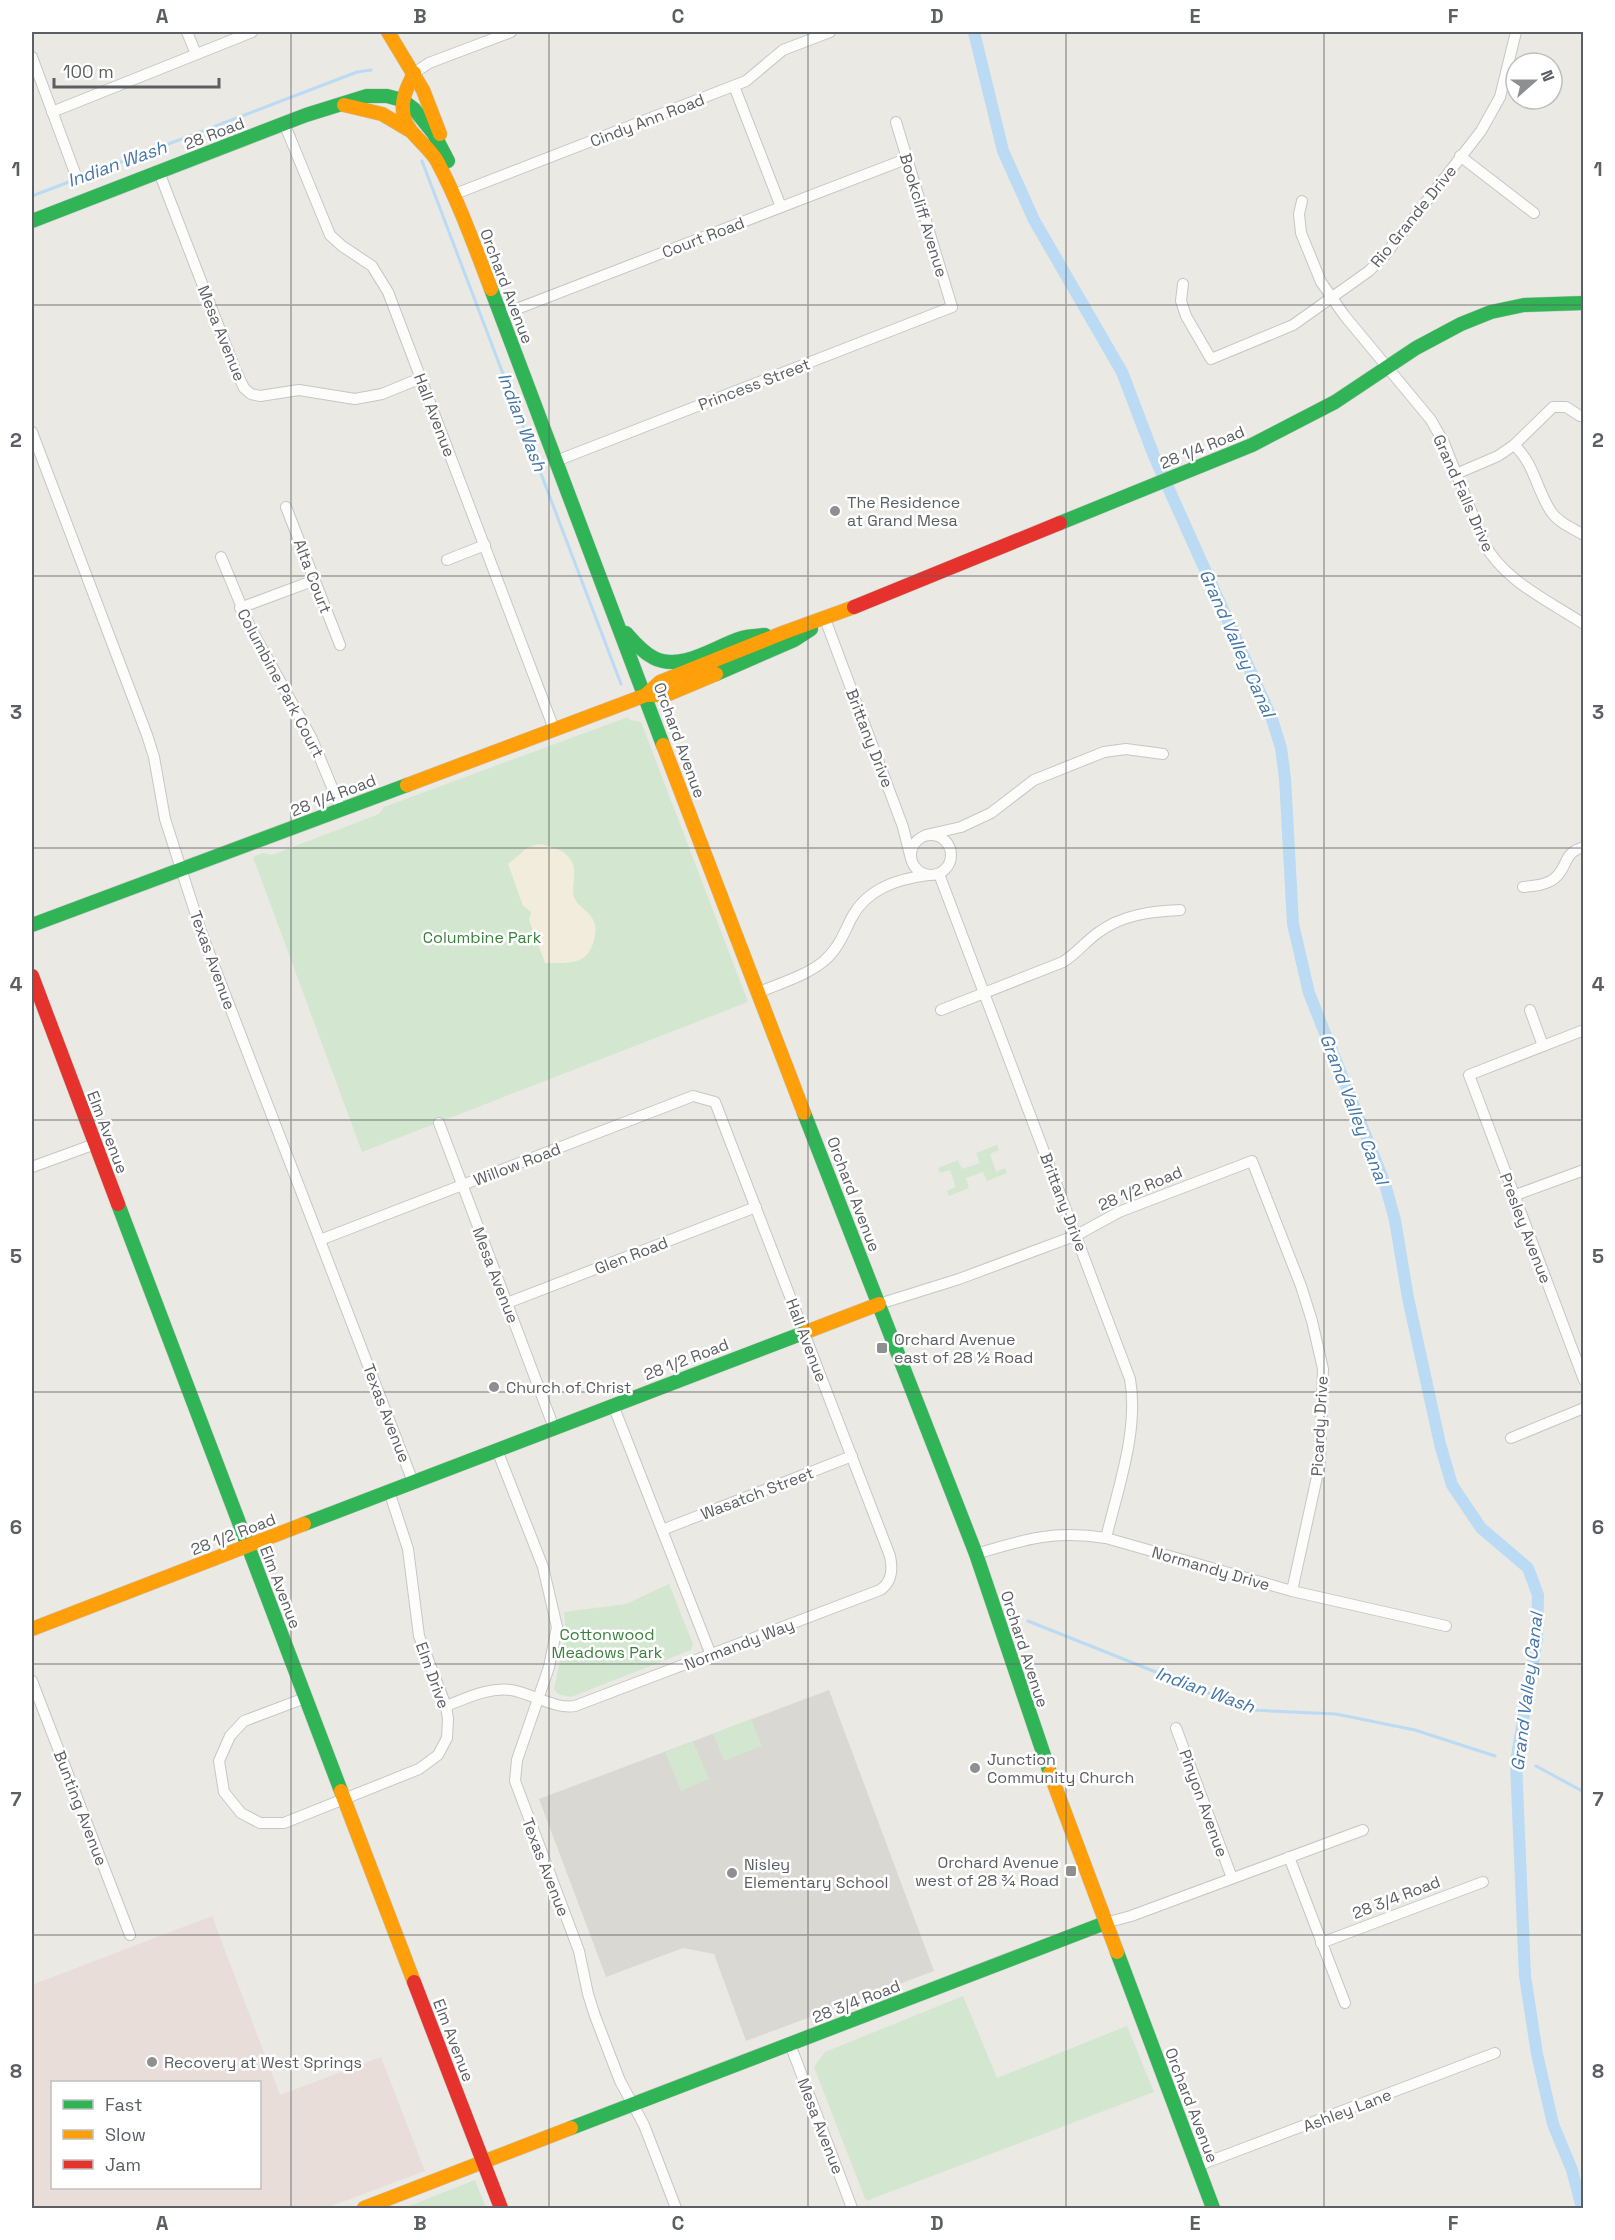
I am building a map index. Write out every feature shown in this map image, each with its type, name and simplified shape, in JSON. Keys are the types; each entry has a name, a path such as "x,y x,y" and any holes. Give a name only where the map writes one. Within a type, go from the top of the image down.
{"main road":[{"name":"Orchard Avenue","path":"388,32 423,90 448,161 455,194"},
{"path":"414,73 402,100 424,121 448,161"},
{"name":"28 Road","path":"32,221 284,123 356,99 377,95 402,100"},
{"name":"Orchard Avenue","path":"402,100 404,119 413,133 432,152 455,194 757,993 976,1554 1029,1714 1214,2208"},
{"path":"342,104 382,114 413,133"},
{"name":"28 1/4 Road","path":"32,926 645,695 660,682 785,632 825,619 1252,445 1335,402 1430,339 1461,324 1484,315 1524,305 1584,303"},
{"path":"615,615 626,633 642,651 651,658 669,662 681,662 743,638 785,632"},
{"name":"28 1/4 Road","path":"645,695 666,695 794,640 825,619"},
{"name":"Elm Avenue","path":"32,976 247,1546 501,2208"},
{"name":"28 1/2 Road","path":"32,1629 879,1304"},
{"name":"28 3/4 Road","path":"364,2208 1106,1923"}],"street":[{"path":"187,32 196,54"},
{"path":"52,112 252,32"},
{"path":"414,73 429,63 511,32"},
{"name":"Cindy Ann Road","path":"455,194 734,86 754,76 783,50 830,32"},
{"name":"Rio Grande Drive","path":"1183,284 1181,301 1186,316 1211,358 1293,325 1377,264 1481,131 1500,97 1516,32"},
{"path":"32,57 75,173"},
{"path":"734,86 781,207"},
{"name":"Bookcliff Avenue","path":"896,122 952,307"},
{"name":"Hall Avenue","path":"284,123 330,235 372,266 388,291 555,729"},
{"path":"1460,156 1534,213"},
{"name":"Court Road","path":"501,315 906,159"},
{"name":"Mesa Avenue","path":"159,172 235,369 244,388 251,394 260,396 299,390 355,399 381,394 421,378"},
{"name":"Grand Falls Drive","path":"1302,201 1299,214 1301,233 1321,282 1344,315 1431,420 1444,443 1491,557 1509,575 1584,624"},
{"name":"Princess Street","path":"556,460 952,307"},
{"path":"1456,474 1498,456 1514,445 1553,407 1566,407 1580,416"},
{"name":"Texas Avenue","path":"32,432 147,735 154,758 165,819 207,948 413,1482"},
{"path":"1514,445 1533,468 1542,496 1551,512 1559,520 1584,535"},
{"name":"Alta Court","path":"286,507 340,645"},
{"path":"447,560 485,545"},
{"name":"Columbine Park Court","path":"221,557 240,608 312,739 341,809"},
{"path":"240,608 315,580"},
{"name":"Brittany Drive","path":"825,619 903,827 911,859"},
{"path":"933,875 915,868 911,859 912,847 920,838 961,826 992,813 1034,780 1104,752 1126,749 1163,754"},
{"path":"757,993 823,963 840,943 856,910 876,891 901,880 933,875 949,865 951,852 945,840 933,834 926,835"},
{"path":"1523,887 1542,884 1556,878 1567,857 1575,849 1584,847"},
{"name":"Brittany Drive","path":"933,875 985,994 1124,1359 1133,1395 1131,1428 1106,1538"},
{"path":"941,1010 1063,962 1097,933 1113,924 1150,912 1180,910"},
{"path":"1530,1010 1544,1046 1584,1030"},
{"name":"Presley Avenue","path":"1544,1046 1469,1075 1584,1380"},
{"name":"Willow Road","path":"320,1240 693,1096 715,1102"},
{"name":"Hall Avenue","path":"715,1102 890,1556 892,1565 890,1579"},
{"name":"Mesa Avenue","path":"439,1123 554,1428"},
{"path":"32,1167 95,1144"},
{"name":"28 1/2 Road","path":"879,1304 959,1280 1077,1235 1119,1212 1252,1161"},
{"name":"Picardy Drive","path":"1252,1161 1301,1286 1323,1369 1320,1463 1292,1591"},
{"path":"1513,1196 1584,1170"},
{"name":"Glen Road","path":"507,1303 756,1207"},
{"path":"613,1405 711,1655"},
{"path":"1511,1438 1584,1408"},
{"name":"Texas Avenue","path":"497,1450 543,1567 557,1627 549,1667 517,1760 515,1781 579,1951 595,2016 620,2081 644,2125 676,2208"},
{"name":"Wasatch Street","path":"662,1530 852,1456"},
{"name":"Elm Drive","path":"344,1800 430,1762 438,1755 447,1738 446,1706 419,1636 408,1548 389,1491"},
{"name":"Normandy Drive","path":"976,1554 1016,1541 1048,1535 1084,1534 1106,1538 1292,1591 1446,1626"},
{"name":"Normandy Way","path":"446,1706 475,1694 499,1690 512,1690 567,1708 575,1706 880,1590 890,1579"},
{"name":"Bunting Avenue","path":"32,1681 130,1935"},
{"path":"305,1698 244,1721 230,1736 219,1761 224,1792 241,1813 260,1823 284,1822 344,1800"},
{"name":"Pinyon Avenue","path":"1176,1728 1232,1878"},
{"name":"28 3/4 Road","path":"1106,1923 1131,1916 1363,1830"},
{"path":"1289,1857 1345,2003"},
{"name":"28 3/4 Road","path":"1322,1943 1483,1882"},
{"name":"Mesa Avenue","path":"790,2044 852,2208"},
{"name":"Ashley Lane","path":"1197,2166 1496,2053"}],"shaded area":[{"name":"Nisley Elementary School","path":"829,1690 934,1971 746,2041 714,1954 683,1948 606,1977 539,1799"},
{"path":"212,1916 280,2095 381,2057 425,2171 326,2208 32,2208 32,1985"}],"green space":[{"name":"Columbine Park","path":"628,717 630,720 641,722 748,1002 362,1152 253,857 263,853 272,855 379,814 384,807"},
{"path":"997,1145 999,1150 990,1154 996,1172 1005,1168 1007,1173 987,1181 983,1172 966,1178 969,1188 949,1196 947,1191 956,1187 950,1170 940,1173 938,1168 958,1160 962,1169 980,1163 976,1153"},
{"name":"Cottonwood Meadows Park","path":"669,1584 693,1644 691,1650 571,1697 558,1694 554,1689 566,1634 564,1612 626,1604"},
{"path":"751,1719 762,1746 724,1761 713,1734"},
{"path":"693,1741 709,1779 681,1791 665,1752"},
{"path":"963,1996 997,2078 1127,2026 1154,2092 866,2201 814,2067 825,2052"},
{"path":"475,2180 486,2208 404,2208"}],"sand":[{"path":"538,844 552,847 569,857 574,870 574,898 595,923 596,929 591,948 582,959 569,963 545,963 529,920 531,912 523,906 508,864 527,848"}],"waterway":[{"name":"Grand Valley Canal","path":"974,32 1003,151 1034,220 1122,372 1154,456 1272,719 1281,748 1285,778 1293,924 1309,993 1385,1184 1395,1220 1408,1298 1440,1444 1452,1485 1481,1528 1528,1568 1538,1595 1537,1638 1516,1762 1525,1976 1537,2054 1553,2124 1572,2170 1582,2208"},
{"name":"Indian Wash","path":"32,196 357,72 371,70"},
{"name":"Indian Wash","path":"422,161 621,684"},
{"name":"Indian Wash","path":"1028,1621 1251,1710 1336,1714 1415,1730 1495,1756"},
{"name":"Indian Wash","path":"1536,1766 1584,1792"}],"traffic: fast":[{"path":"32,221 306,115 367,96 387,96 402,100 414,109 434,134 448,161"},
{"path":"491,289 663,745"},
{"path":"1060,523 1252,445 1335,402 1416,348 1461,324 1491,312 1524,305 1584,303"},
{"path":"716,674 794,640 811,629"},
{"path":"626,633 638,647 650,656 676,662 687,660 742,638 765,635"},
{"path":"32,925 407,785"},
{"path":"804,1113 976,1554 1050,1773"},
{"path":"118,1204 341,1791"},
{"path":"304,1524 806,1332"},
{"path":"571,2128 1105,1923"},
{"path":"1117,1952 1213,2208"}],"traffic: slow":[{"path":"388,32 423,90 440,134"},
{"path":"414,73 404,100 403,111 406,123 433,155 445,176 491,289"},
{"path":"344,105 382,114 409,130"},
{"path":"646,695 660,682 854,607"},
{"path":"407,785 646,695 666,695 716,674"},
{"path":"663,745 804,1113"},
{"path":"806,1332 879,1304"},
{"path":"32,1629 304,1524"},
{"path":"1050,1773 1117,1952"},
{"path":"341,1791 414,1982"},
{"path":"364,2208 571,2128"}],"traffic: jam":[{"path":"854,607 1060,523"},
{"path":"32,976 118,1204"},
{"path":"414,1982 501,2208"}],"place":[{"name":"The Residence at Grand Mesa","path":"835,511"},
{"name":"Orchard Avenue east of 28 ½ Road","path":"882,1348"},
{"name":"Church of Christ","path":"494,1387"},
{"name":"Junction Community Church","path":"975,1768"},
{"name":"Orchard Avenue west of 28 ¾ Road","path":"1071,1871"},
{"name":"Nisley Elementary School","path":"732,1873"},
{"name":"Recovery at West Springs","path":"152,2062"}]}
